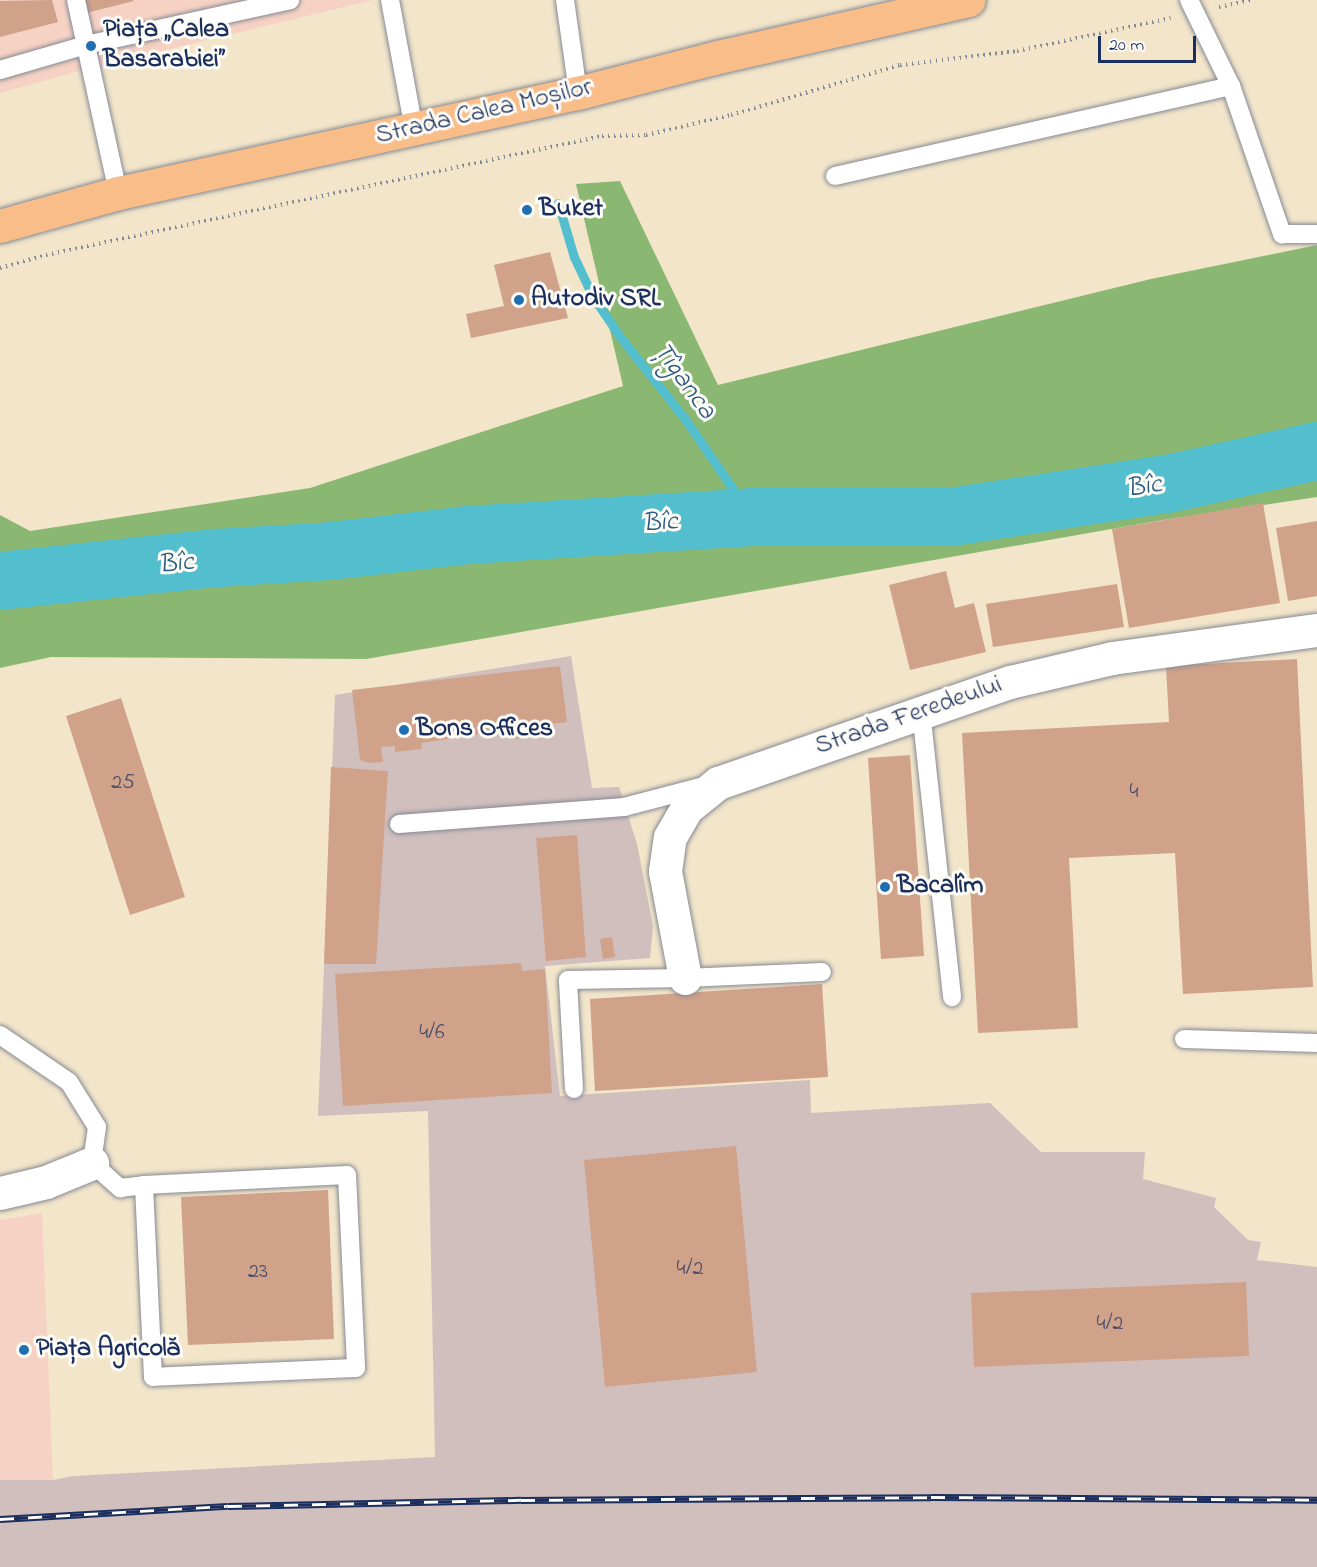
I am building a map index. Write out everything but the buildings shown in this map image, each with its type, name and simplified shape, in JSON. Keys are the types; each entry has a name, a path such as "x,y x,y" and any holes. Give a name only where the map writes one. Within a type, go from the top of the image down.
{"main road":[{"name":"Strada Calea Moșilor","path":"0,226 118,193 578,93 718,57 969,0"}],"street":[{"name":"Strada Feredeului","path":"685,978 664,870 670,837 687,808 718,783 1010,682 1112,658 1316,637"},
{"path":"0,1193 46,1182 92,1163"}],"lane":[{"path":"76,0 118,193"},
{"path":"0,70 86,45 290,0"},
{"path":"390,0 414,129"},
{"path":"565,0 578,93"},
{"path":"1191,6 1231,86 1282,234 1317,234"},
{"path":"835,176 1231,86"},
{"path":"921,711 952,997"},
{"path":"399,824 624,807 718,783"},
{"path":"574,1089 568,980 822,972"},
{"path":"0,1035 69,1082 97,1127 92,1163 120,1188 144,1185 347,1175 356,1368 153,1377 144,1185"},
{"path":"1184,1039 1317,1042"}],"path":[{"path":"0,268 46,255 602,136 657,132 731,115 900,65 1017,51 1191,6 1251,0"}],"shaded area":[{"name":"Piața „Calea Basarabiei”","path":"0,0 373,0 79,71 0,93"},
{"path":"571,656 592,788 619,787 637,844 653,926 650,958 545,966 560,1096 810,1080 811,1113 990,1103 1041,1152 1145,1152 1143,1179 1216,1198 1214,1207 1248,1240 1261,1242 1257,1260 1317,1267 1317,1567 0,1567 0,1480 53,1480 73,1476 435,1457 428,1111 318,1116 335,695"},
{"name":"Piața Agricolă","path":"42,1213 53,1480 0,1480 0,1220"}],"green space":[{"path":"620,181 718,385 1151,279 1317,245 1317,497 1163,520 366,659 51,657 0,668 0,515 30,531 310,488 623,386 576,184"}],"waterway":[{"name":"Țîganca","path":"558,203 574,257 593,297 621,338 685,419 752,517"},
{"name":"Bîc","path":"0,581 217,558 330,551 469,535 752,517 957,516 1167,484 1317,451"}],"railway":[{"path":"0,1519 228,1506 521,1500 931,1497 1317,1500"}],"place":[{"name":"Piața „Calea Basarabiei”","path":"91,46"},
{"name":"Buket","path":"527,210"},
{"name":"Autodiv SRL","path":"519,300"},
{"name":"Bons Offices","path":"404,730"},
{"name":"Bacalîm","path":"885,887"},
{"name":"Piața Agricolă","path":"24,1350"}]}
